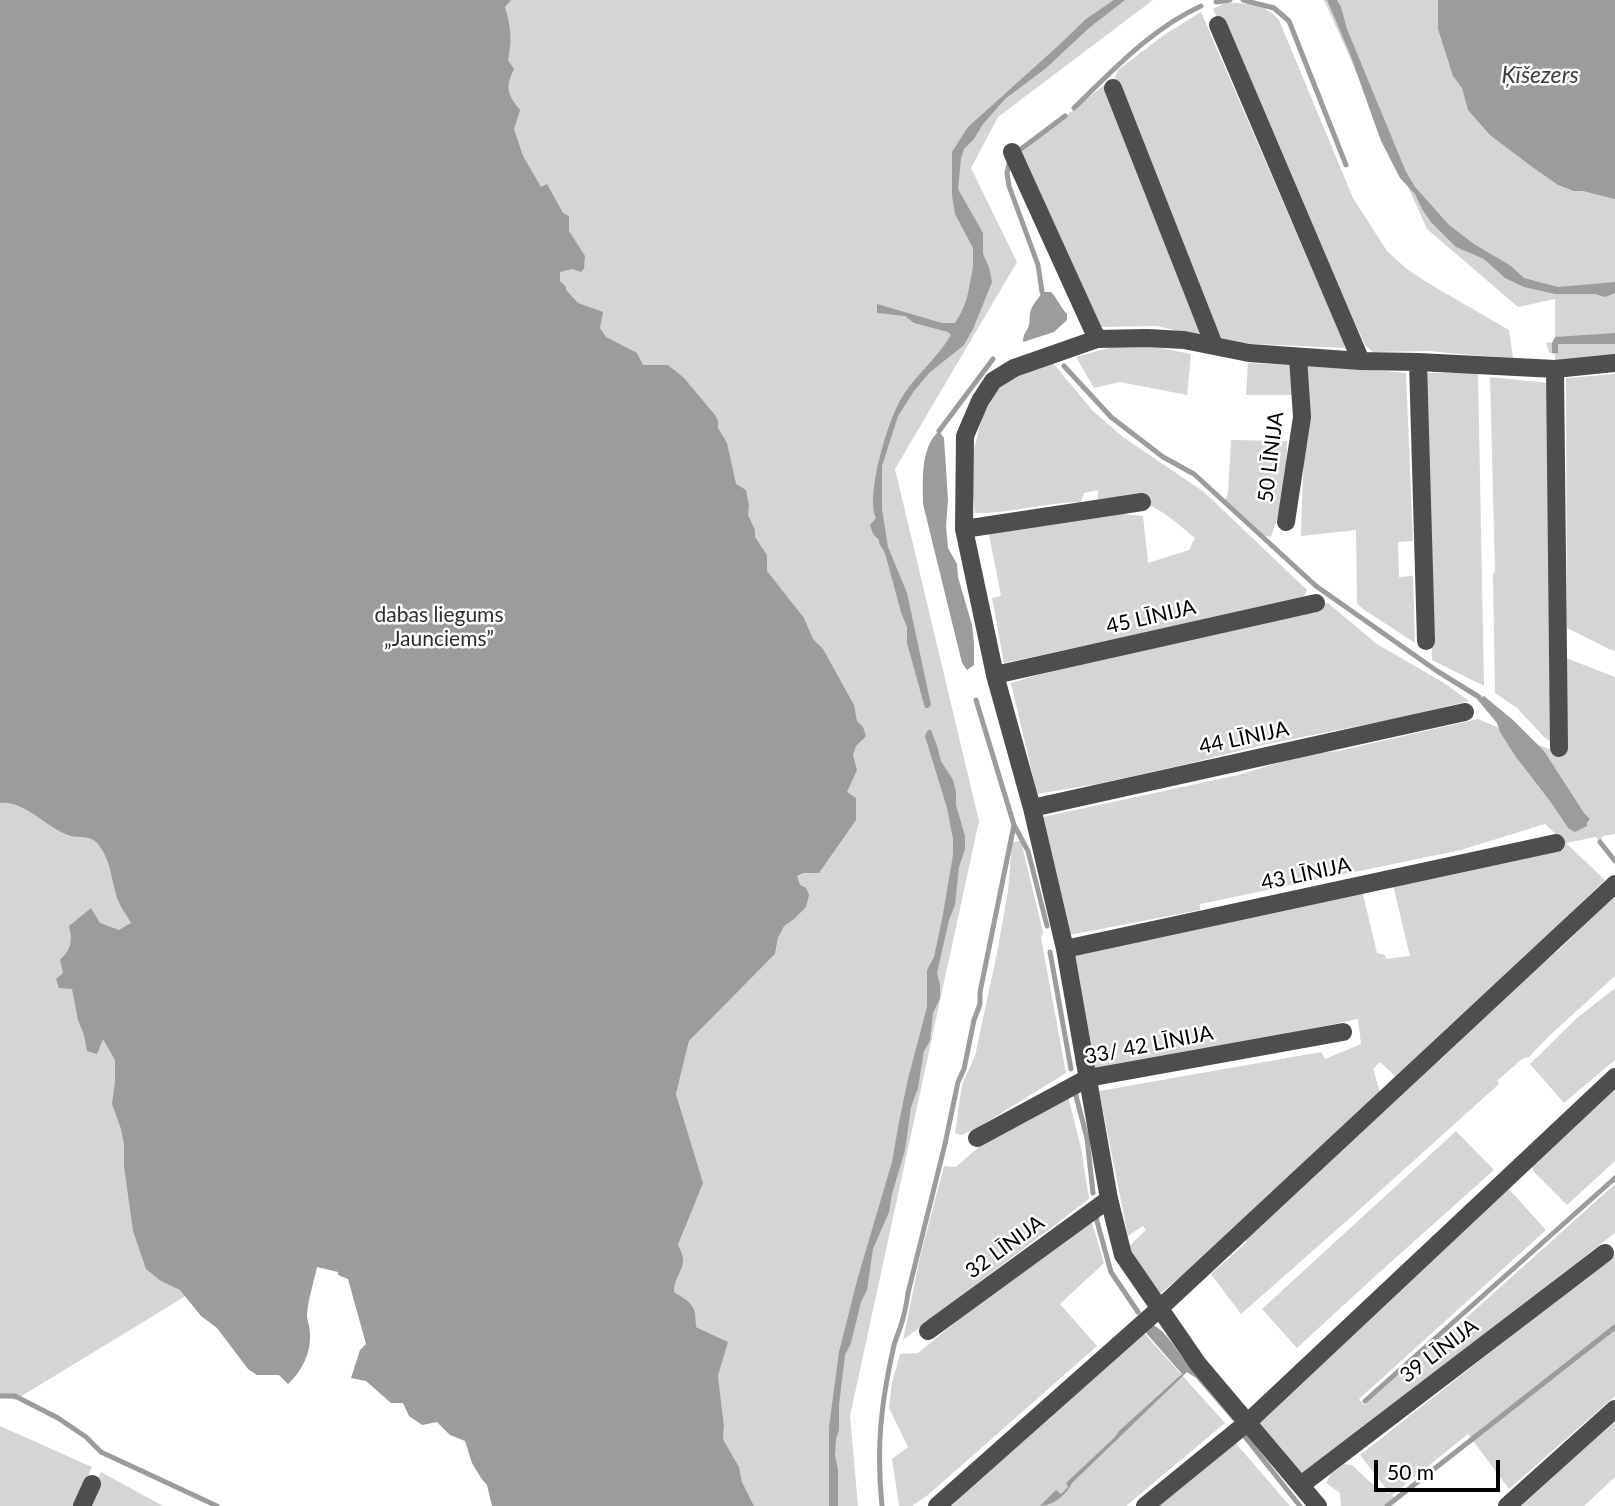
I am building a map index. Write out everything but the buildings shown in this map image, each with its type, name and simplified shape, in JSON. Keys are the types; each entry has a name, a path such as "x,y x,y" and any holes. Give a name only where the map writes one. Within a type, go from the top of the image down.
{"street":[{"path":"1218,25 1362,361"},
{"path":"1113,88 1214,345"},
{"path":"1012,152 1097,339"},
{"path":"1318,1506 1198,1364 1123,1255 1109,1199 1065,949 1032,808 995,675 964,529 965,436 980,401 993,381 1014,368 1097,339 1184,340 1249,353 1362,361 1555,369 1615,363"},
{"name":"50 LĪNIJA","path":"1286,522 1302,417 1298,357"},
{"path":"1418,362 1426,641"},
{"path":"1555,369 1559,748"},
{"path":"964,529 1142,502"},
{"name":"45 LĪNIJA","path":"995,675 1316,603"},
{"name":"44 LĪNIJA","path":"1032,808 1465,712"},
{"name":"43 LĪNIJA","path":"1065,949 1556,844"},
{"path":"937,1506 1158,1308 1615,884"},
{"name":"33/ 42 LĪNIJA","path":"977,1138 1088,1078 1343,1032"},
{"path":"1144,1506 1248,1422 1615,1077"},
{"name":"32 LĪNIJA","path":"928,1331 1109,1199"},
{"name":"39 LĪNIJA","path":"1301,1485 1605,1253"},
{"path":"1507,1506 1615,1409"},
{"path":"82,1506 92,1484"}],"green space":[{"name":"dabas liegums „Jaunciems”","path":"0,0 1153,0 998,117 971,168 1017,262 895,469 979,821 850,1416 858,1506 754,1506 742,1482 739,1467 723,1439 718,1376 728,1342 696,1327 692,1305 674,1292 683,1259 678,1246 702,1183 676,1094 689,1041 775,954 779,935 15,1400 0,1395"},
{"path":"1324,0 1615,0 1615,358 1555,363 1555,355 1549,352 1546,343 1555,342 1555,299 1518,307 1427,229"},
{"path":"1224,3 1260,7 1279,20 1353,198 1387,251 1408,270 1509,330 1513,358 1430,351 1373,352 1365,345 1213,9"},
{"path":"1201,12 1346,348 1232,343 1221,339 1217,331 1115,78 1118,70 1164,35"},
{"path":"1104,85 1200,328 1200,336 1157,326 1097,327 1019,154"},
{"path":"1126,343 1191,354 1187,395 1120,382 1094,388 1076,357"},
{"path":"1053,363 1093,411 1123,437 1204,492 1307,590 1302,599 1004,663 992,598 1001,596 989,534 1100,514 1143,516 1148,563 1189,550 1195,538 1154,508 1136,502 1098,499 1098,490 1084,493 1081,502 975,513 970,465 986,401 1006,380"},
{"path":"1248,363 1291,365 1292,395 1246,395"},
{"path":"1307,364 1406,373 1413,541 1398,542 1399,577 1413,576 1415,643 1357,603 1356,530 1301,536"},
{"path":"1424,373 1478,373 1484,686 1432,660"},
{"path":"1615,374 1615,651 1567,628 1566,378"},
{"path":"1490,377 1549,383 1553,743 1517,708 1495,693"},
{"path":"1231,440 1287,441 1286,492 1271,537 1262,535 1225,501 1228,492"},
{"path":"1328,603 1377,644 1444,683 1469,701 1409,716 1262,745 1097,784 1037,794 1011,683 1081,662"},
{"path":"1566,658 1615,677 1615,834 1603,836 1600,842 1596,837 1566,843 1605,880 1571,913 1569,920 1396,1077 1380,1062 1373,1069 1381,1095 1235,1231 1161,1293 1147,1283 1126,1249 1146,1230 1143,1226 1128,1236 1099,1091 1321,1052 1325,1059 1361,1044 1358,1019 1096,1074 1071,954 1362,890 1377,953 1385,955 1386,959 1410,956 1393,885 1450,875 1465,865 1560,838 1545,824 1461,850 1200,904 1200,910 1069,935 1043,817 1238,775 1308,754 1338,751 1478,719 1563,755"},
{"path":"1021,841 1043,932 1041,938 1066,1073 962,1135 955,1133 962,1085 975,1056 997,953 1008,891 1012,842"},
{"path":"1615,892 1615,976 1529,1057 1522,1059 1497,1081 1499,1084 1241,1314 1211,1274 1247,1242 1244,1236 1511,990 1561,948 1583,926 1585,917"},
{"path":"1615,988 1615,1060 1564,1103 1530,1064 1577,1018"},
{"path":"1615,1086 1615,1161 1567,1205 1534,1172 1530,1162"},
{"path":"1067,1092 1081,1148 1089,1199 903,1340 920,1257 944,1166 956,1167 983,1143"},
{"path":"1456,1131 1494,1170 1297,1348 1262,1309"},
{"path":"1615,1184 1615,1233 1303,1474 1256,1419 1506,1186 1546,1230 1359,1399 1364,1405 1421,1351 1457,1326"},
{"path":"1090,1216 1104,1263 1060,1304 1097,1346 928,1495 912,1506 899,1506 892,1459 908,1447 889,1408 900,1354 918,1353"},
{"path":"1615,1254 1615,1396 1509,1489 1468,1434 1392,1495 1397,1499 1387,1506 1341,1506 1340,1493 1326,1483 1331,1474 1344,1464 1352,1465 1370,1482 1391,1495 1360,1455"},
{"path":"1143,1332 1225,1423 1126,1506 951,1506 1006,1452"},
{"path":"1615,1417 1615,1477 1584,1506 1515,1506"},
{"path":"0,1426 92,1467 74,1506 0,1506"},
{"path":"1233,1440 1290,1506 1155,1506"},
{"path":"101,1472 163,1506 85,1506"}],"water":[{"name":"dabas liegums „Jaunciems”","path":"0,0 511,0 505,7 510,34 508,60 514,69 509,90 520,110 514,129 523,156 541,187 547,184 563,213 569,216 569,231 585,256 584,269 581,272 572,269 560,272 560,281 578,303 603,312 600,328 606,337 637,353 643,365 668,365 684,378 715,415 718,428 727,443 736,484 746,490 748,515 755,530 755,537 767,555 767,571 804,618 813,639 823,649 854,705 857,721 866,736 856,746 853,755 857,770 847,792 856,798 856,820 819,873 803,873 797,876 800,885 806,888 809,895 806,907 784,926 775,954 689,1041 676,1094 703,1183 678,1245 683,1264 674,1292 692,1305 696,1327 728,1342 718,1376 723,1439 739,1467 742,1482 754,1506 492,1506 487,1485 472,1463 465,1441 450,1435 437,1422 422,1425 409,1416 403,1403 391,1403 366,1381 351,1378 360,1350 366,1344 348,1279 338,1275 338,1272 317,1267 307,1311 309,1348 301,1367 288,1384 279,1375 257,1375 248,1369 217,1328 201,1316 180,1290 161,1281 146,1269 133,1231 124,1166 124,1144 112,1104 115,1060 103,1039 97,1054 87,1051 72,989 59,988 56,979 63,973 60,960 70,945 69,926 91,908 100,923 119,930 131,923 118,901 107,859 97,843 90,838 60,831 18,806 0,803"},
{"path":"1114,0 1125,0 1089,28 1046,68 1005,99 964,149 961,158 958,189 983,233 983,254 992,282 964,345 929,373 898,416 882,466 882,509 888,547 907,593 931,705 925,708 907,643 907,627 885,553 870,525 876,518 873,507 880,455 898,404 951,335 914,323 905,316 877,313 877,304 942,323 955,323 967,298 973,267 973,248 955,214 952,152 968,127 1086,19"},
{"path":"1327,0 1337,0 1341,7 1347,29 1406,172 1415,187 1449,225 1511,266 1524,278 1558,287 1615,282 1615,293 1605,297 1595,294 1555,294 1524,287 1505,278 1484,259 1456,247 1431,222 1415,194 1400,178 1381,141 1350,54"},
{"name":"Ķīšezers","path":"1438,0 1615,0 1615,199 1558,185 1490,135 1468,110 1462,88 1453,76 1438,29"},
{"path":"1042,292 1051,292 1067,314 1067,320 1054,332 1023,342 1031,310"},
{"path":"1615,333 1615,344 1558,344 1558,353 1552,353 1555,337"},
{"path":"939,431 944,438 948,548 957,564 958,577 972,625 974,665 967,670 962,663 923,504 923,475 928,446"},
{"path":"1484,696 1544,751 1590,819 1587,826 1575,832 1569,829 1516,757 1497,723 1477,699"},
{"path":"928,730 931,730 941,761 953,780 956,805 965,836 965,849 959,867 955,905 937,973 940,998 933,1013 930,1041 924,1051 918,1088 911,1107 905,1150 889,1212 873,1249 867,1290 845,1355 835,1455 838,1470 838,1506 829,1506 829,1427 839,1352 892,1162 908,1079 927,1007 927,970 934,957 953,855 947,808 925,736"},
{"path":"1153,1325 1166,1335 1234,1422 1196,1378 1187,1372 1072,1483 1063,1496 1050,1504 1040,1506 1056,1490 1061,1494 1068,1487 1066,1483 1182,1374 1147,1334 1144,1328"}],"waterway":[{"path":"1216,2 1230,0"},
{"path":"1243,0 1274,8 1289,21 1346,165"},
{"path":"1074,108 1149,38 1201,6"},
{"path":"1017,152 1065,116"},
{"path":"1010,159 1007,173 1009,186 1038,265 1042,292"},
{"path":"939,431 993,359"},
{"path":"1064,366 1111,417 1163,457 1194,474 1316,586 1437,671 1479,697"},
{"path":"882,1506 880,1445 883,1406 894,1345 903,1318 958,1082 964,1069 980,1004 980,992 1014,825 976,700"},
{"path":"1014,825 1028,851 1047,926"},
{"path":"1600,842 1615,861"},
{"path":"1050,952 1071,1069"},
{"path":"1075,1092 1087,1138 1093,1193"},
{"path":"1365,1401 1615,1178"},
{"path":"1095,1214 1111,1272 1138,1312"},
{"path":"1387,1506 1615,1327"},
{"path":"0,1396 15,1396 58,1418 86,1437 101,1452 217,1506"},
{"path":"1242,1433 1300,1506"}]}
